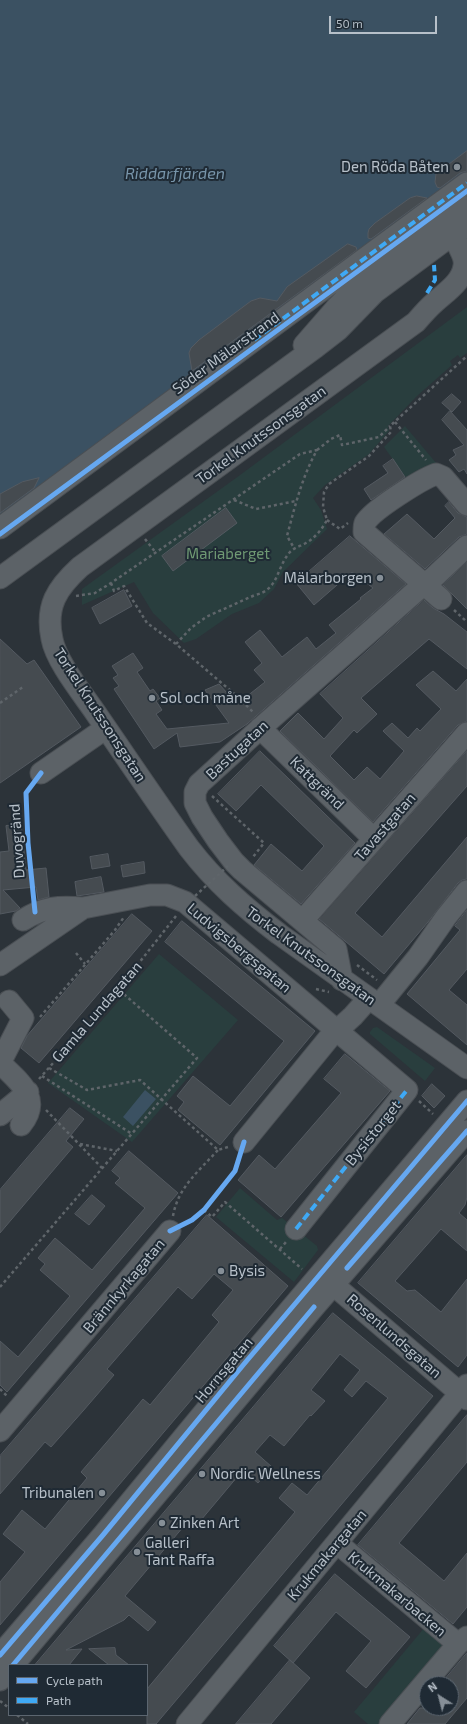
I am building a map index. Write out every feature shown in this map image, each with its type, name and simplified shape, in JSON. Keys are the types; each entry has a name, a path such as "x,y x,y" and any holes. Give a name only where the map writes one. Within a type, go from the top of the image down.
{"street":[{"path":"0,528 467,183"},
{"path":"286,367 319,326 357,286 391,257 421,236 456,208 467,203"},
{"path":"464,233 460,219 467,207"},
{"path":"421,236 430,232 464,233"},
{"path":"0,578 338,330 375,292 464,233"},
{"name":"Torkel Knutssonsgatan","path":"416,322 434,302 448,291 462,274 464,258 456,239 464,233"},
{"name":"Torkel Knutssonsgatan","path":"467,289 440,311 416,322 80,567 56,592 52,601 51,612 52,640 64,664 106,728 189,848 213,877 249,912 467,1068"},
{"path":"447,605 359,528 372,516 427,478 436,474 443,477 467,505"},
{"name":"Bastugatan","path":"336,949 303,920 233,865 202,817 195,803 194,792 199,784 262,726 424,584 433,578 467,546"},
{"name":"Kattgränd","path":"262,726 374,839"},
{"path":"41,773 106,728"},
{"name":"Tavastgatan","path":"303,920 467,733"},
{"path":"244,1142 329,1038 353,1016 374,1002 418,957 446,917 467,892"},
{"name":"Ludvigsbergsgatan","path":"22,920 36,912 62,906 83,908 150,895 167,895 190,899 337,1030"},
{"name":"Ludvigsbergsgatan","path":"0,965 83,908"},
{"path":"336,949 342,980"},
{"path":"9,1001 23,1018 0,1063 28,1092 29,1110 21,1125"},
{"name":"Bysistorget","path":"296,1229 407,1090 337,1030"},
{"path":"0,1114 28,1092"},
{"name":"Hornsgatan","path":"0,1655 103,1535 467,1101"},
{"name":"Hornsgatan","path":"14,1664 320,1277 467,1131"},
{"name":"Brännkyrkagatan","path":"2,1424 170,1231"},
{"name":"Rosenlundsgatan","path":"320,1277 465,1393"},
{"name":"Krukmakargatan","path":"194,1722 336,1543 465,1393"},
{"name":"Krukmakarbacken","path":"336,1543 463,1641"},
{"path":"390,1724 463,1641"},
{"path":"0,1680 8,1671"}],"path":[{"path":"294,548 288,536 296,501 307,467 317,450 331,439 340,435 342,445 379,437 467,356"},
{"path":"395,422 428,462"},
{"path":"359,528 348,523 340,528 327,520 323,507 324,492 329,484 369,456 391,432 390,426"},
{"path":"76,592 73,597 95,593 300,454 317,450"},
{"path":"233,500 256,509 296,501"},
{"path":"176,644 191,628 206,617 270,589 284,559 294,548 306,543 322,530 327,520"},
{"path":"139,543 145,538"},
{"path":"148,542 156,553"},
{"path":"111,583 114,591 124,586 147,623 176,644 238,697 262,726"},
{"path":"447,605 467,622"},
{"path":"0,703 23,687"},
{"path":"35,1022 123,919"},
{"path":"336,949 376,980 384,980"},
{"path":"76,953 85,964"},
{"path":"0,1287 198,1058 118,989"},
{"path":"49,1068 87,1090 140,1080 218,1150"},
{"path":"42,1076 132,1134"},
{"path":"407,1090 436,1117"},
{"path":"28,1092 102,1168"},
{"path":"170,1231 175,1203 185,1186 218,1150 244,1142"},
{"path":"79,1144 117,1151"},
{"path":"204,1210 212,1217 225,1202 320,1277"},
{"path":"198,1215 208,1204"},
{"path":"0,1701 8,1707"},
{"path":"18,1716 28,1724"}],"green space":[{"name":"Mariaberget","path":"467,307 467,353 460,358 458,355 450,361 452,365 417,396 388,426 389,431 369,454 325,485 313,498 321,510 327,529 283,572 274,589 259,603 232,614 196,639 184,643 153,613 134,582 82,605 82,589 236,478"},
{"path":"405,426 437,464 409,482 384,447"},
{"path":"159,954 238,1020 132,1142 48,1083"},
{"path":"377,1027 435,1068 425,1081 370,1034 373,1028"},
{"path":"240,1188 277,1220 282,1218 317,1246 318,1250 294,1282 216,1217"},
{"path":"425,1627 449,1646 423,1676 419,1676 419,1681 382,1724 368,1724 354,1712"}],"water":[{"name":"Riddarfjärden","path":"0,0 467,0 467,176 0,521"},
{"path":"145,1090 156,1099 133,1126 123,1117"}],"building":[{"name":"Den Röda Båten","path":"467,151 467,171 460,173 440,188 437,187 435,182 436,174"},
{"path":"417,196 427,198 371,239 368,238 369,229 375,223 410,198"},
{"path":"348,244 356,247 357,250 192,371 189,353 191,348 199,340 251,301 260,298 277,301 287,287"},
{"path":"452,394 461,402 452,412 442,403"},
{"path":"450,411 467,430 467,474 464,469 459,472 449,460 456,455 453,450 464,445 442,420"},
{"path":"393,459 405,477 371,500 364,489 388,473 383,466"},
{"path":"39,478 34,488 0,513 0,494 22,482"},
{"path":"449,502 458,513 467,517 467,534 459,537 425,569 384,534 407,514 434,539 455,518 445,506"},
{"path":"226,508 237,523 173,571 162,556"},
{"path":"350,536 406,584 247,724 220,742 180,747 177,733 154,749 114,689 119,686 113,678 118,675 112,666 133,653 143,668 137,672 150,691 153,689 160,698 156,701 162,710 156,714 167,729 229,723 205,690 219,684 237,704 265,682 254,670 262,663 245,642 260,630 282,657 307,637 316,649 336,633 329,625 373,588 352,572 314,605 296,583"},
{"path":"467,562 467,609 443,585"},
{"path":"124,590 132,606 100,624 92,608"},
{"path":"424,600 467,632 467,669 429,639 361,698 377,714 357,733 354,730 330,756 354,780 367,767 380,779 404,751 383,731 392,723 408,738 417,728 420,731 441,709 416,685 433,671 456,691 467,679 467,721 458,725 373,822 280,731 298,713 324,739 343,718 320,694"},
{"path":"0,639 27,664 34,660 81,727 0,783"},
{"path":"260,751 355,843 301,904 254,865 271,844 302,871 324,846 261,785 236,811 218,794"},
{"path":"467,751 467,786 355,913 382,937 467,837 467,879 458,883 428,922 384,974 319,919"},
{"path":"21,824 26,870 46,868 49,897 38,900 36,887 3,890 20,908 16,911 0,914 0,852 9,851 6,826"},
{"path":"108,854 110,866 92,869 90,857"},
{"path":"144,862 145,873 123,877 121,866"},
{"path":"101,877 104,892 77,896 75,882"},
{"path":"467,910 467,969 449,990 467,1005 467,1045 407,994 460,930 455,926"},
{"path":"132,914 152,931 39,1063 21,1048 27,1036"},
{"path":"182,921 315,1031 220,1145 178,1110 184,1102 177,1096 193,1076 230,1106 284,1041 165,942"},
{"path":"345,1054 390,1091 281,1217 238,1180 259,1155 275,1169 341,1093 324,1079"},
{"path":"432,1084 445,1096 434,1108 422,1096"},
{"path":"70,1108 84,1119 66,1141 73,1147 0,1233 0,1190"},
{"path":"129,1151 178,1193 7,1392 0,1385 0,1341 18,1357 70,1296 40,1270 45,1264 38,1258 55,1238 92,1270 145,1208 115,1183 120,1178 112,1171"},
{"path":"467,1155 467,1197 465,1205 459,1213 467,1220 467,1251 441,1229 395,1281 407,1291 415,1290 441,1312 467,1279 467,1355 458,1367 358,1283"},
{"path":"92,1195 105,1206 89,1225 75,1214"},
{"path":"207,1215 288,1286 0,1625 0,1582 25,1552 3,1534 22,1510 45,1529 87,1478 81,1472 143,1399 150,1405 219,1322 212,1315 233,1290 214,1274 192,1299 178,1287 107,1369 114,1375 51,1447 45,1442 0,1494 0,1456"},
{"path":"333,1313 433,1396 156,1724 147,1724 148,1688 295,1512 279,1498 292,1483 307,1495 388,1398 366,1381 352,1397 344,1390 360,1370 340,1354 311,1390 325,1401 311,1416 310,1415 284,1446 270,1435 255,1452 272,1467 258,1483 243,1470 196,1526 189,1520 125,1596 156,1622 148,1631 129,1615 124,1620 66,1650 82,1649 70,1664 36,1664"},
{"path":"467,1415 467,1462 399,1543 444,1581 467,1553 467,1607 453,1624 358,1545"},
{"path":"335,1574 410,1637 366,1688 346,1671 371,1641 336,1612 293,1663 274,1646"},
{"path":"115,1648 116,1655 128,1664 108,1664 89,1649"},
{"path":"467,1653 467,1698 459,1707 459,1676 448,1676"},
{"path":"290,1660 310,1678 271,1724 236,1724"},
{"path":"419,1709 419,1716 452,1716 445,1724 407,1724"}],"marked path":[{"path":"254,340 467,183"},
{"path":"427,293 435,280 434,265"},
{"path":"296,1229 407,1090"}],"cycle path":[{"name":"Söder Mälarstrand","path":"0,534 467,191"},
{"name":"Duvogränd","path":"35,912 28,843 26,793 41,773"},
{"path":"0,1655 103,1535 244,1364 467,1101"},
{"path":"347,1268 467,1131"},
{"path":"170,1231 192,1220 204,1210 235,1171 244,1142"},
{"path":"14,1664 314,1307"}],"place":[{"name":"Den Röda Båten","path":"457,167"},
{"name":"Mälarborgen","path":"380,578"},
{"name":"Sol och måne","path":"152,698"},
{"name":"Bysis","path":"221,1271"},
{"name":"Nordic Wellness","path":"202,1474"},
{"name":"Tribunalen","path":"102,1493"},
{"name":"Zinken Art","path":"162,1523"},
{"name":"Galleri Tant Raffa","path":"137,1552"}]}
